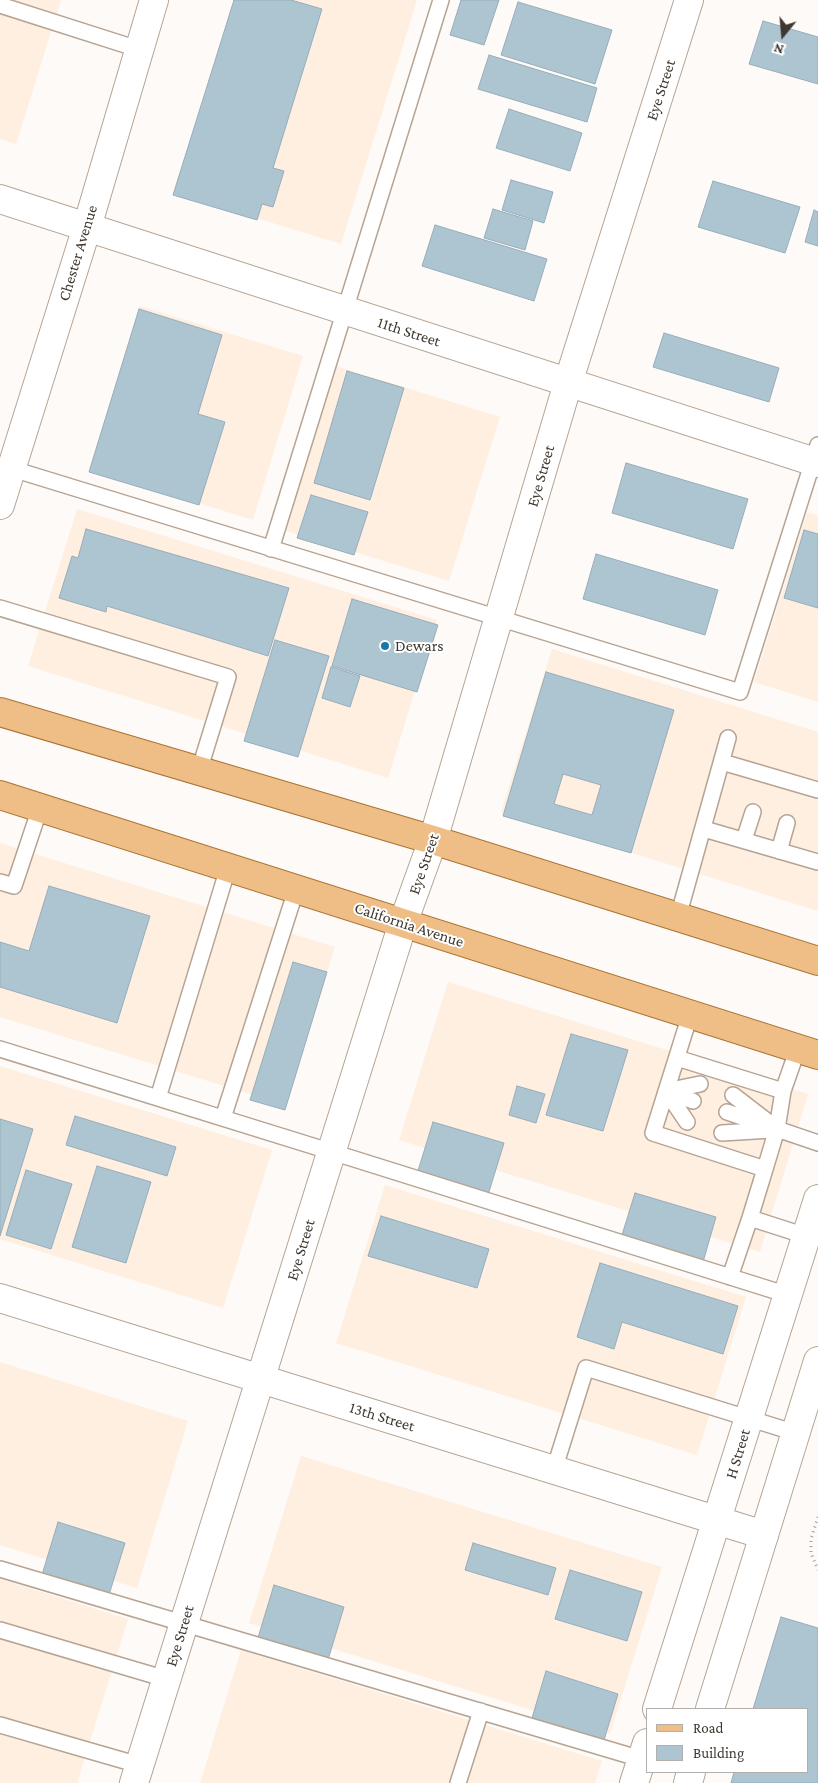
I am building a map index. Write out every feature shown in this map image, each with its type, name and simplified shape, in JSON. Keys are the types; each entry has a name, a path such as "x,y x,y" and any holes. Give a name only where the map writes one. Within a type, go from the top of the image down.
{"main road":[{"path":"0,712 434,840 818,960"},
{"name":"California Avenue","path":"0,795 808,1052"}],"street":[{"name":"Chester Avenue","path":"0,505 6,467 86,227 154,0"},
{"name":"Eye Street","path":"136,1774 403,924 434,840 568,383 689,0"},
{"name":"11th Street","path":"0,199 568,383 816,456"},
{"name":"H Street","path":"657,1708 818,1199"},
{"name":"13th Street","path":"0,1298 764,1534"},
{"path":"710,1708 818,1361"}],"lane":[{"path":"271,549 441,0"},
{"path":"0,5 138,49"},
{"path":"6,467 740,692 816,456"},
{"path":"0,608 228,677 199,771"},
{"path":"678,917 728,738"},
{"path":"722,762 798,788 818,790"},
{"path":"0,882 14,886 40,808"},
{"path":"744,840 753,812"},
{"path":"779,851 787,823"},
{"path":"704,829 818,861"},
{"path":"158,1098 228,868"},
{"path":"223,1118 296,890"},
{"path":"690,1015 653,1133 765,1169"},
{"path":"0,1049 788,1295"},
{"path":"730,1277 778,1129 783,1091 808,1052"},
{"path":"677,1058 783,1091"},
{"path":"666,1092 700,1084"},
{"path":"666,1092 694,1101"},
{"path":"666,1092 687,1122"},
{"path":"733,1095 778,1129"},
{"path":"727,1112 818,1142"},
{"path":"722,1133 778,1129"},
{"path":"750,1218 806,1236"},
{"path":"554,1470 586,1368 796,1433"},
{"path":"0,1569 481,1711 639,1769"},
{"path":"0,1630 166,1679"},
{"path":"458,1783 481,1711"},
{"path":"0,1725 136,1774"}],"path":[{"path":"818,1517 811,1539 811,1553 818,1570"}],"shaded area":[{"path":"0,0 61,0 16,144 0,139"},
{"path":"234,0 417,0 341,244 175,193"},
{"path":"140,306 303,356 253,520 89,469"},
{"path":"336,366 500,417 449,581 286,531"},
{"path":"77,509 437,620 388,778 28,666"},
{"path":"807,512 818,516 818,702 754,682"},
{"path":"552,649 818,732 818,911 501,812"},
{"path":"0,843 335,947 286,1105 0,1017"},
{"path":"448,982 808,1094 760,1252 399,1140"},
{"path":"0,1066 272,1150 223,1308 0,1239"},
{"path":"385,1185 746,1297 697,1455 336,1343"},
{"path":"0,1362 188,1421 137,1588 0,1545"},
{"path":"301,1456 662,1567 610,1734 249,1623"},
{"path":"0,1579 128,1619 77,1783 0,1783"},
{"path":"241,1650 602,1761 595,1783 200,1783"}],"building":[{"path":"234,0 291,0 322,9 273,168 284,171 273,207 262,204 257,220 173,195"},
{"path":"461,0 499,0 484,45 450,35"},
{"path":"518,2 612,30 595,84 501,55"},
{"path":"763,21 818,37 818,84 749,64"},
{"path":"489,55 597,88 587,122 478,89"},
{"path":"509,109 582,133 570,171 496,148"},
{"path":"511,180 553,192 544,223 502,210"},
{"path":"713,181 800,207 785,253 698,227"},
{"path":"493,209 533,221 525,250 484,238"},
{"path":"814,210 818,212 818,246 805,242"},
{"path":"435,225 547,259 534,301 422,266"},
{"path":"139,309 222,335 198,414 225,422 199,505 89,472"},
{"path":"664,333 779,368 769,402 653,367"},
{"path":"347,371 404,388 370,500 314,483"},
{"path":"626,463 748,499 733,549 612,513"},
{"path":"311,495 368,512 354,555 297,538"},
{"path":"86,529 289,588 268,656 107,606 106,612 59,598 72,556 78,558"},
{"path":"804,530 818,534 818,608 784,598"},
{"path":"596,554 718,590 705,635 583,599"},
{"name":"Dewars","path":"352,599 438,625 417,692 332,666"},
{"path":"275,640 329,656 298,757 244,741"},
{"path":"331,667 360,676 350,707 322,698"},
{"path":"546,672 674,710 631,853 503,816","holes":["563,774 601,785 592,815 554,804"]},
{"path":"49,886 150,916 117,1023 0,987 0,942 29,951"},
{"path":"293,962 327,972 285,1110 250,1100"},
{"path":"571,1034 628,1050 603,1131 546,1115"},
{"path":"517,1086 545,1094 536,1123 509,1115"},
{"path":"75,1116 176,1147 167,1176 66,1145"},
{"path":"0,1119 33,1129 0,1236"},
{"path":"433,1122 504,1143 488,1195 417,1174"},
{"path":"97,1166 151,1182 126,1263 72,1247"},
{"path":"26,1170 72,1184 51,1249 6,1235"},
{"path":"635,1193 716,1217 703,1262 621,1238"},
{"path":"381,1216 489,1249 477,1288 368,1256"},
{"path":"600,1263 738,1306 723,1354 622,1322 614,1349 577,1337"},
{"path":"58,1522 125,1543 108,1598 41,1578"},
{"path":"473,1543 556,1568 548,1595 465,1570"},
{"path":"570,1570 642,1592 627,1641 555,1619"},
{"path":"274,1585 344,1607 327,1663 257,1641"},
{"path":"781,1617 818,1628 818,1783 731,1783 734,1773 808,1773 808,1708 753,1708"},
{"path":"546,1671 618,1694 604,1740 532,1718"}],"place":[{"name":"Dewars","path":"385,646"}]}
